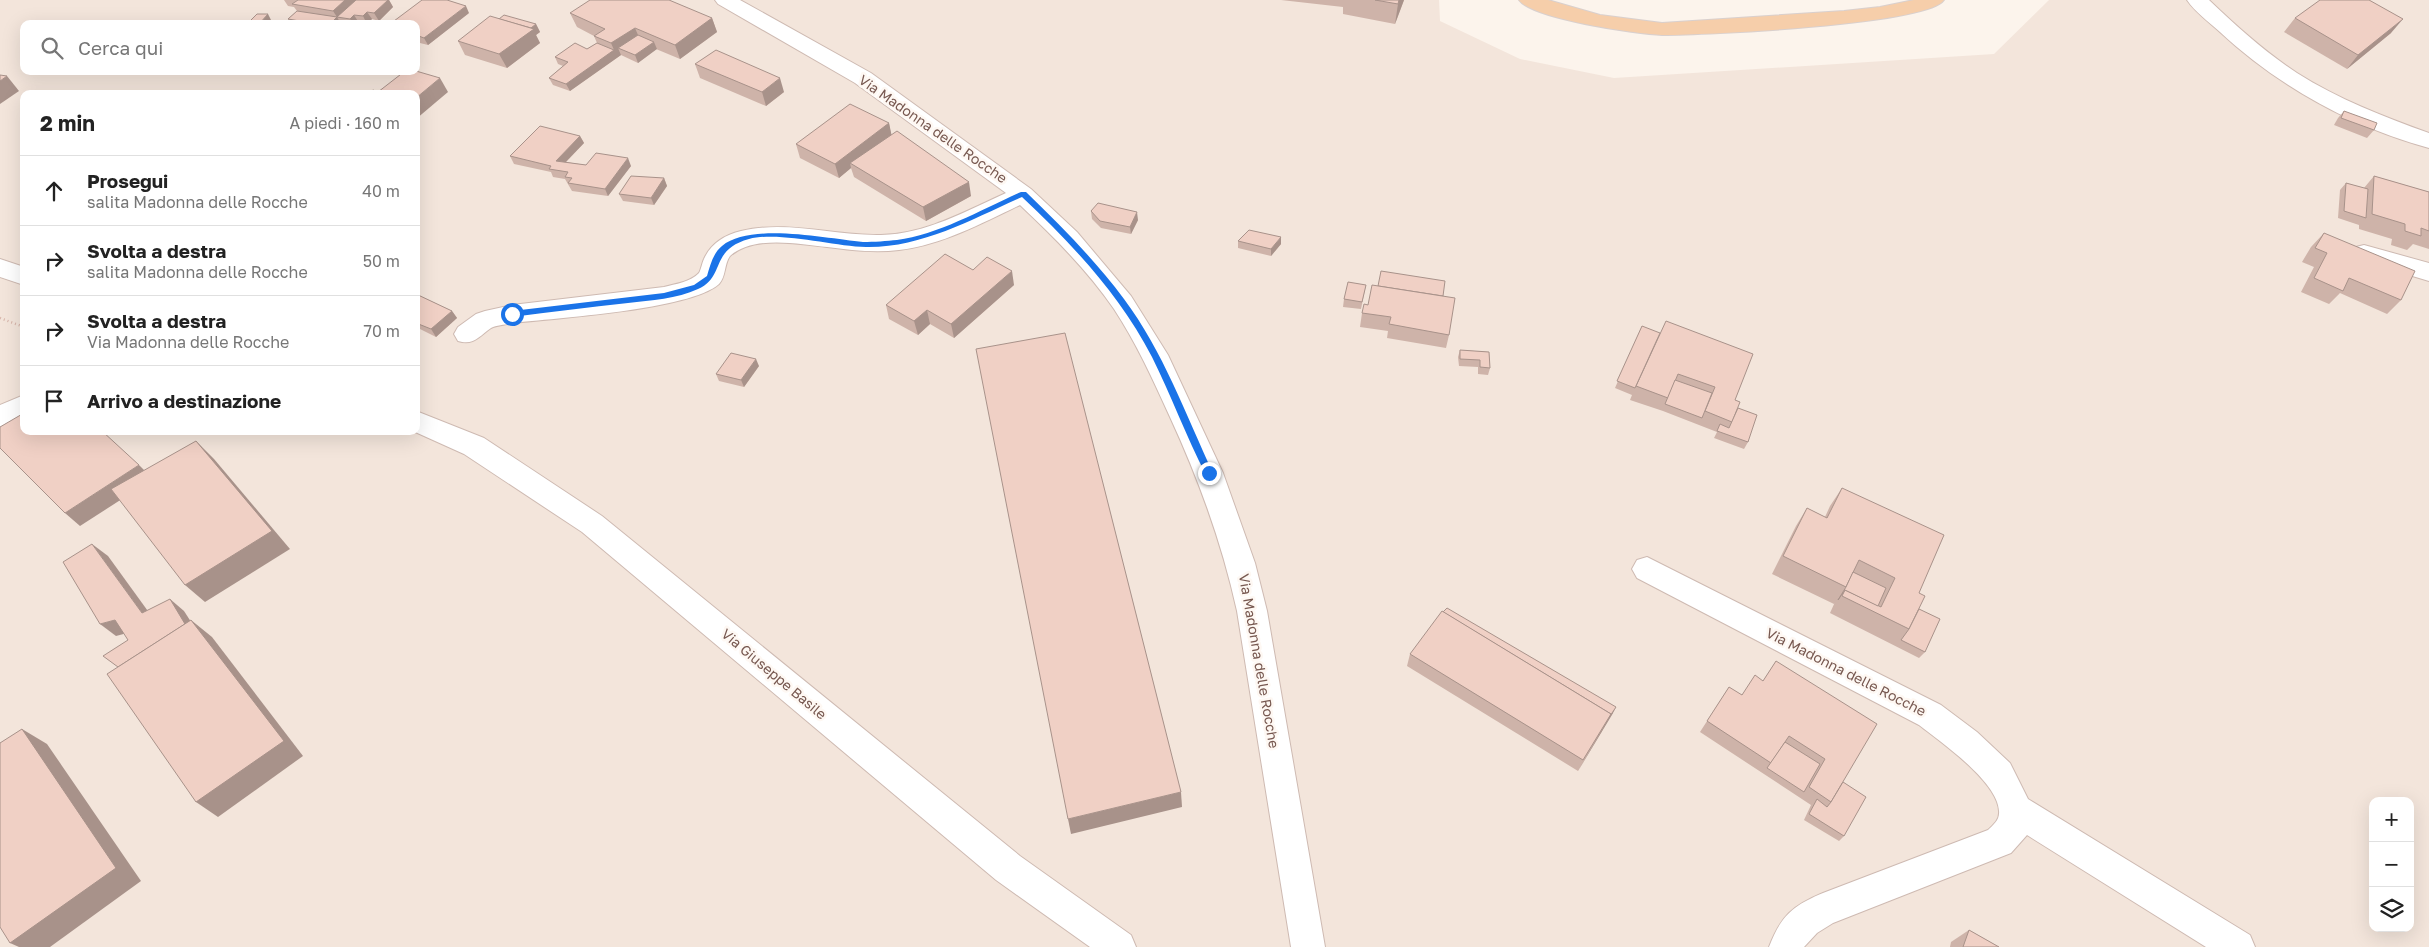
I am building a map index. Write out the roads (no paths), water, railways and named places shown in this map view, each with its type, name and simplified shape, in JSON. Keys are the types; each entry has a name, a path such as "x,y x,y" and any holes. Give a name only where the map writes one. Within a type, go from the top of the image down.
{"main road":[{"path":"1529,0 1552,9 1613,24 1644,28 1674,28 1871,16 1910,8 1934,0"}],"street":[{"name":"Via Madonna delle Rocche","path":"725,0 863,78 1023,194 1069,238 1122,302 1155,355 1209,473 1226,516 1241,563 1252,611 1308,947"},
{"path":"2196,0 2230,32 2290,78 2325,98 2396,129 2429,141"},
{"path":"467,334 485,320 512,314 664,296 696,287 711,277 714,262 724,247 748,237 775,236 866,244 898,242 929,235 1023,194"},
{"path":"2364,253 2429,272"},
{"path":"0,268 20,275"},
{"path":"0,417 20,407"},
{"name":"Via Giuseppe Basile","path":"420,423 474,446 592,524 1008,868 1119,947"},
{"name":"Via Madonna delle Rocche","path":"1647,569 1930,715 1966,742 1999,774 2016,810"},
{"path":"1786,947 1790,935 1804,920 1823,910 1999,842 2013,828 2016,810 2238,947"}]}
